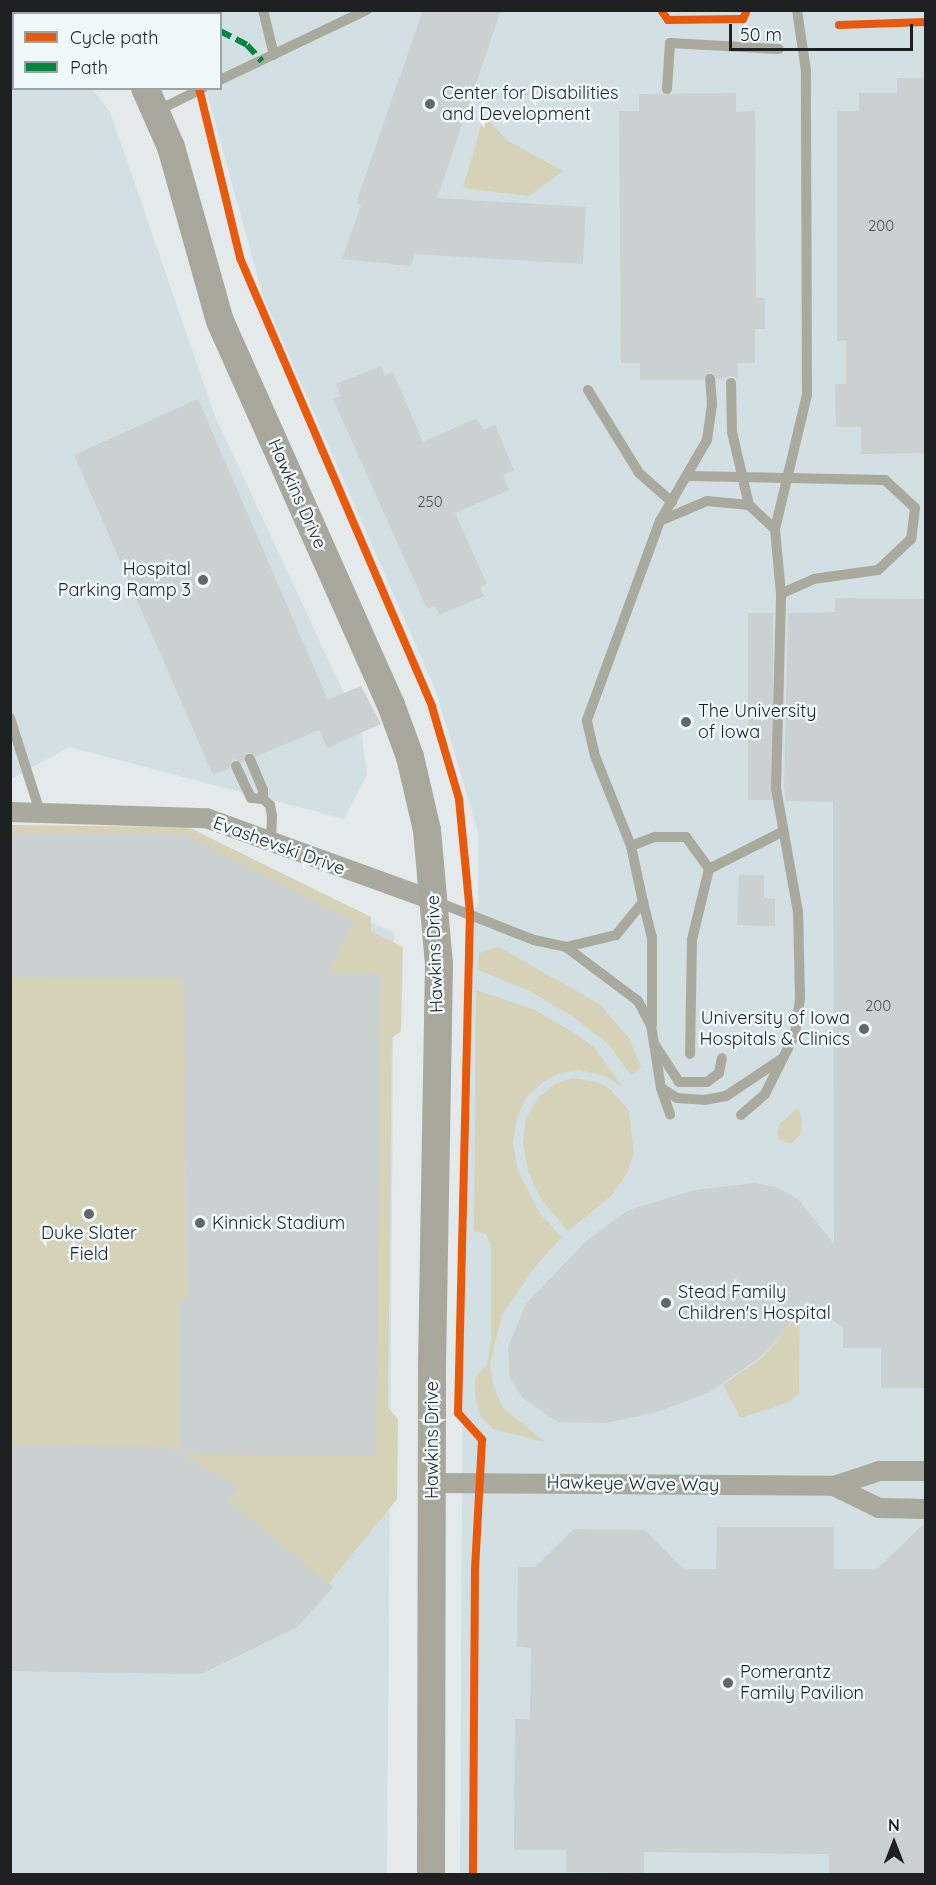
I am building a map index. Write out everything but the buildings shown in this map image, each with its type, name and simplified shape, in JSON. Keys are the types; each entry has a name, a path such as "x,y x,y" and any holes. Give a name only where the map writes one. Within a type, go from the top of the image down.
{"street":[{"name":"Hawkins Drive","path":"151,100 171,147 220,321 402,736 420,793 435,901 439,964 432,1483 431,1875"},
{"name":"Evashevski Drive","path":"11,812 185,815 206,818 435,901"},
{"name":"Hawkeye Wave Way","path":"432,1483 834,1486 879,1471 926,1471"},
{"name":"Hawkeye Wave Way","path":"834,1486 879,1508 926,1509"}],"lane":[{"path":"263,10 274,55"},
{"path":"222,79 367,10"},
{"path":"741,1115 765,1094 795,1034 800,997 798,912 776,789 781,594 775,529 807,395 806,70 797,10"},
{"path":"668,88 670,43 778,49"},
{"path":"151,100 194,90"},
{"path":"670,1114 661,1088 651,1025 652,937 631,846 595,756 588,720 660,521 689,476 707,440 711,423 710,380"},
{"path":"732,383 732,432 749,505 775,529"},
{"path":"588,390 639,473 672,502"},
{"path":"689,476 789,476 885,480 915,508 911,539 878,570 814,579 781,594"},
{"path":"660,521 708,501 749,505"},
{"path":"10,718 16,751 40,812"},
{"path":"250,759 263,790 262,799"},
{"path":"236,766 251,798 262,799 270,805 271,842"},
{"path":"709,869 782,832"},
{"path":"631,846 655,837 686,837 709,869 692,939 690,1054"},
{"path":"435,901 534,940 566,947 638,1001 651,1025"},
{"path":"566,947 616,935 643,902"},
{"path":"653,1042 679,1082 706,1082 719,1073 722,1058"},
{"path":"661,1088 677,1098 704,1100 726,1096 783,1058"}],"shaded area":[{"name":"The University of Iowa","path":"156,11 925,11 925,1874 460,1874 465,933 478,903 478,832 436,691 263,296 206,90 222,90 222,12"},
{"path":"10,19 12,90 93,90 110,112 215,416 361,730 367,775 344,819 69,747 11,779"},
{"path":"484,116 508,141 563,171 529,196 463,188"},
{"name":"Kinnick Stadium","path":"11,825 188,827 371,917 371,931 403,947 401,1031 392,1038 388,1407 398,1420 397,1499 329,1583 333,1587 297,1627 201,1674 11,1671"},
{"name":"Kinnick Stadium","path":"11,838 200,839 394,933 387,1874 11,1874"},
{"path":"499,947 599,1004 629,1038 641,1067 631,1075 608,1044 573,1017 532,992 478,970 479,953"},
{"path":"476,990 535,1010 571,1031 594,1047 623,1088 605,1076 579,1070 560,1073 544,1081 525,1099 517,1118 513,1143 518,1171 540,1214 562,1237 534,1268 502,1315 490,1364 493,1385 503,1408 545,1442 493,1429 481,1417 475,1396 475,1378 487,1364 491,1341 491,1246 486,1234 474,1231"},
{"path":"572,1078 598,1082 611,1090 629,1111 634,1153 627,1173 611,1196 568,1231 540,1198 528,1171 523,1142 526,1118 539,1097 555,1084"},
{"path":"797,1108 802,1118 800,1135 791,1144 779,1139 777,1133 780,1124"},
{"path":"800,1313 799,1393 789,1402 741,1418 723,1385 762,1358"}],"marked path":[{"path":"222,32 247,45 262,61"}],"cycle path":[{"path":"661,10 668,20 743,19 747,10"},
{"path":"839,25 926,22"},
{"path":"199,90 240,258 432,707 459,799 470,913 458,1413 482,1440 475,1571 473,1874"}],"place":[{"name":"Center for Disabilities and Development","path":"430,104"},
{"name":"Hospital Parking Ramp 3","path":"203,580"},
{"name":"The University of Iowa","path":"686,722"},
{"name":"University of Iowa Hospitals & Clinics","path":"864,1029"},
{"name":"Duke Slater Field","path":"89,1214"},
{"name":"Kinnick Stadium","path":"200,1223"},
{"name":"Stead Family Children's Hospital","path":"666,1303"},
{"name":"Pomerantz Family Pavilion","path":"728,1683"}]}
